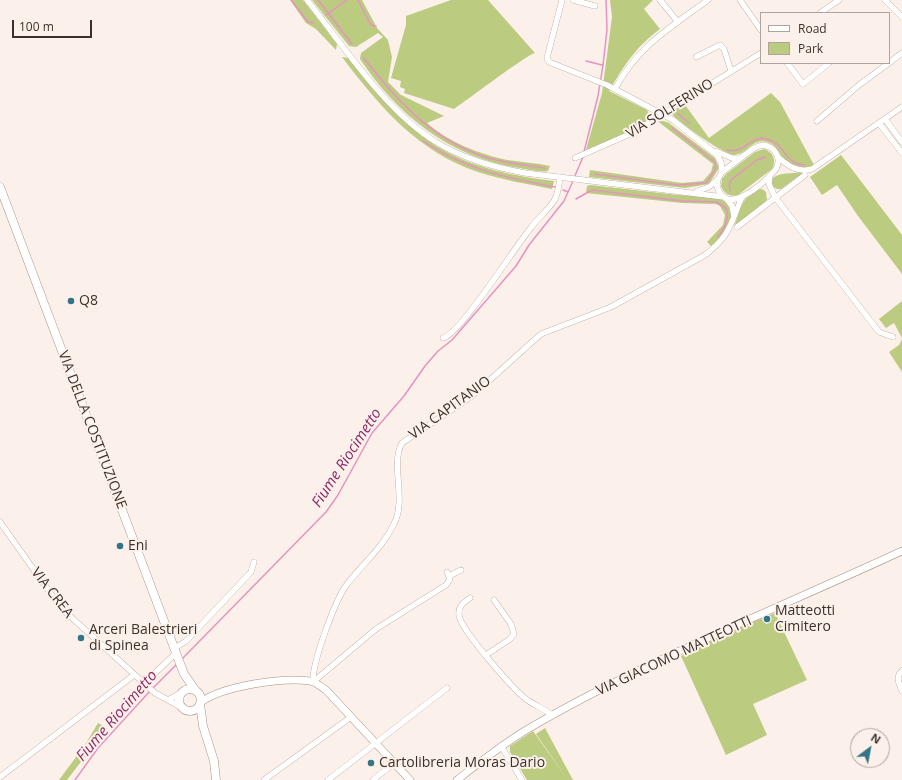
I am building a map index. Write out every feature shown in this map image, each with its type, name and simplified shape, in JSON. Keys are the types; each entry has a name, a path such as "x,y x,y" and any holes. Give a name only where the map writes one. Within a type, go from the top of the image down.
{"main road":[{"name":"VIA DELLA COSTITUZIONE","path":"0,187 176,653 183,670 197,692"},
{"name":"VIA DELLA COSTITUZIONE","path":"182,692 183,670"},
{"path":"203,726 184,708 179,698 182,692 191,689 197,692 203,726 214,761 216,780"},
{"path":"184,708 194,710 200,703"}],"street":[{"path":"307,0 383,95 407,120 426,135 458,154 482,163 511,170 690,192 736,200 770,176 778,166 778,156"},
{"path":"562,0 547,58 549,62 615,89 664,114 711,149 728,157 741,158"},
{"path":"573,0 595,6"},
{"path":"660,0 678,22"},
{"path":"615,89 628,67 641,51 708,0"},
{"path":"740,0 760,29"},
{"path":"821,12 839,0"},
{"path":"885,0 902,17"},
{"path":"890,14 894,10"},
{"path":"696,57 720,45 724,49 731,71"},
{"path":"890,62 902,53"},
{"name":"VIA SOLFERINO","path":"575,158 632,133 760,54"},
{"path":"788,64 803,84 827,64"},
{"path":"817,121 859,85 888,64"},
{"path":"690,192 709,187 718,179 722,172 754,148 762,145 772,148 788,166 796,169 812,169 902,108"},
{"path":"885,119 902,142"},
{"path":"879,123 902,153"},
{"path":"711,149 721,162 722,172"},
{"path":"737,228 773,195 805,175"},
{"path":"770,176 769,181 773,195"},
{"path":"443,338 448,337 462,321 510,259 530,228 554,201 560,177"},
{"path":"718,179 718,189 733,210 734,220"},
{"path":"757,186 765,187 773,195 879,332 893,337"},
{"name":"VIA CAPITANIO","path":"313,682 318,653 340,597 350,581 381,546 398,514 400,498 398,452 402,443 472,396 541,334 610,307 705,255 723,240 728,233 742,197"},
{"name":"VIA CREA","path":"0,522 61,608 146,686 155,693 184,708"},
{"name":"VIA GIACOMO MATTEOTTI","path":"457,780 501,746 552,715 669,657 902,551"},
{"path":"146,686 153,675 176,653 186,640 251,572 254,562"},
{"path":"313,682 376,629 446,585 449,582 448,574 461,570"},
{"path":"470,598 461,605 458,614 460,619 486,655 525,698 552,715"},
{"path":"486,655 510,639 514,634 511,624 494,600"},
{"path":"902,671 898,675 898,679 902,691"},
{"path":"0,777 134,675"},
{"path":"200,703 214,695 258,683 291,681 313,682 326,690 410,780"},
{"path":"328,780 446,688"},
{"path":"168,700 182,692"},
{"path":"197,692 214,695"},
{"path":"264,780 351,717"},
{"path":"501,746 522,780"},
{"path":"373,780 394,763"}],"green space":[{"path":"290,0 303,0 337,44 336,50 316,29 306,23"},
{"path":"312,0 362,0 377,28 388,40 392,57 388,82 401,95 444,116 427,123 435,130 475,151 507,160 550,166 548,171 534,171 494,163 471,155 428,131 391,98 360,59 361,53 383,37 378,33 356,47 349,46"},
{"path":"451,0 488,0 535,53 454,109 404,93 405,89 400,87 401,81 391,78 406,25 406,16"},
{"path":"610,0 653,0 644,9 660,29 651,36 631,57 609,91 647,110 649,114 655,117 637,129 586,150 602,93 612,17"},
{"path":"342,57 348,58 393,110 414,130 436,145 459,158 486,168 554,181 552,189 487,175 456,163 437,152 418,140 385,110"},
{"path":"771,93 780,102 814,165 802,168 794,166 787,162 770,143 762,141 754,144 739,154 730,154 702,138 682,124 672,114 672,111 683,102 709,138"},
{"path":"658,119 669,123 715,158 719,168 709,184 685,188 589,177 590,170 682,183 703,181 711,172 713,164 656,120"},
{"path":"764,149 772,154 774,162 772,169 738,195 735,196 726,193 721,186 722,179 726,174 755,152"},
{"path":"841,155 902,235 902,274 858,216 837,185 822,195 810,177"},
{"path":"803,173 781,189 777,189 772,186 772,179 774,177 782,174"},
{"path":"590,185 678,195 718,197 727,203 731,209 731,217 725,231 712,247 707,242 723,225 725,215 720,206 716,204 682,203 586,193 587,186"},
{"path":"762,189 766,192 767,200 734,227 740,209 746,198 750,194"},
{"path":"902,301 902,338 894,323 886,328 879,319"},
{"path":"902,339 902,372 889,352 899,345"},
{"path":"775,613 807,680 753,704 767,735 726,755 681,656 704,642"},
{"path":"98,723 107,728 67,780 59,780 85,745"},
{"path":"545,728 573,780 568,780 536,734"},
{"path":"533,731 568,780 527,780 510,752 510,746"}],"waterway":[{"path":"291,0 308,22 314,23"},
{"path":"318,0 352,44"},
{"path":"326,15 347,0"},
{"path":"358,0 371,25 376,26"},
{"name":"Fiume Riocimetto","path":"584,152 598,96 603,65 607,30 606,0"},
{"path":"364,58 389,89 417,117 448,140 485,157 545,169"},
{"path":"586,61 602,65"},
{"path":"678,114 689,123"},
{"path":"595,175 677,185 706,183 715,170 716,163 672,128"},
{"path":"727,150 739,149 752,141 762,138 773,141 792,161 797,164 804,165"},
{"path":"423,141 454,159 486,171 519,180 555,187"},
{"name":"Fiume Riocimetto","path":"574,178 583,157"},
{"path":"730,190 729,184 731,180 757,160 766,157"},
{"name":"Fiume Riocimetto","path":"181,660 326,512 338,495 372,433 404,396 425,366 438,351 452,340 516,266 529,245 564,201 573,181"},
{"name":"Fiume Riocimetto","path":"563,190 568,192"},
{"path":"576,199 592,190 682,201 716,202 726,208 727,212 727,219 718,237"},
{"name":"Fiume Riocimetto","path":"153,688 177,664"},
{"name":"Fiume Riocimetto","path":"75,780 98,748 150,691"}],"place":[{"name":"Q8","path":"71,301"},
{"name":"Eni","path":"120,546"},
{"name":"Matteotti Cimitero","path":"767,619"},
{"name":"Arceri Balestrieri di Spinea","path":"81,638"},
{"name":"Cartolibreria Moras Dario","path":"371,763"}]}
